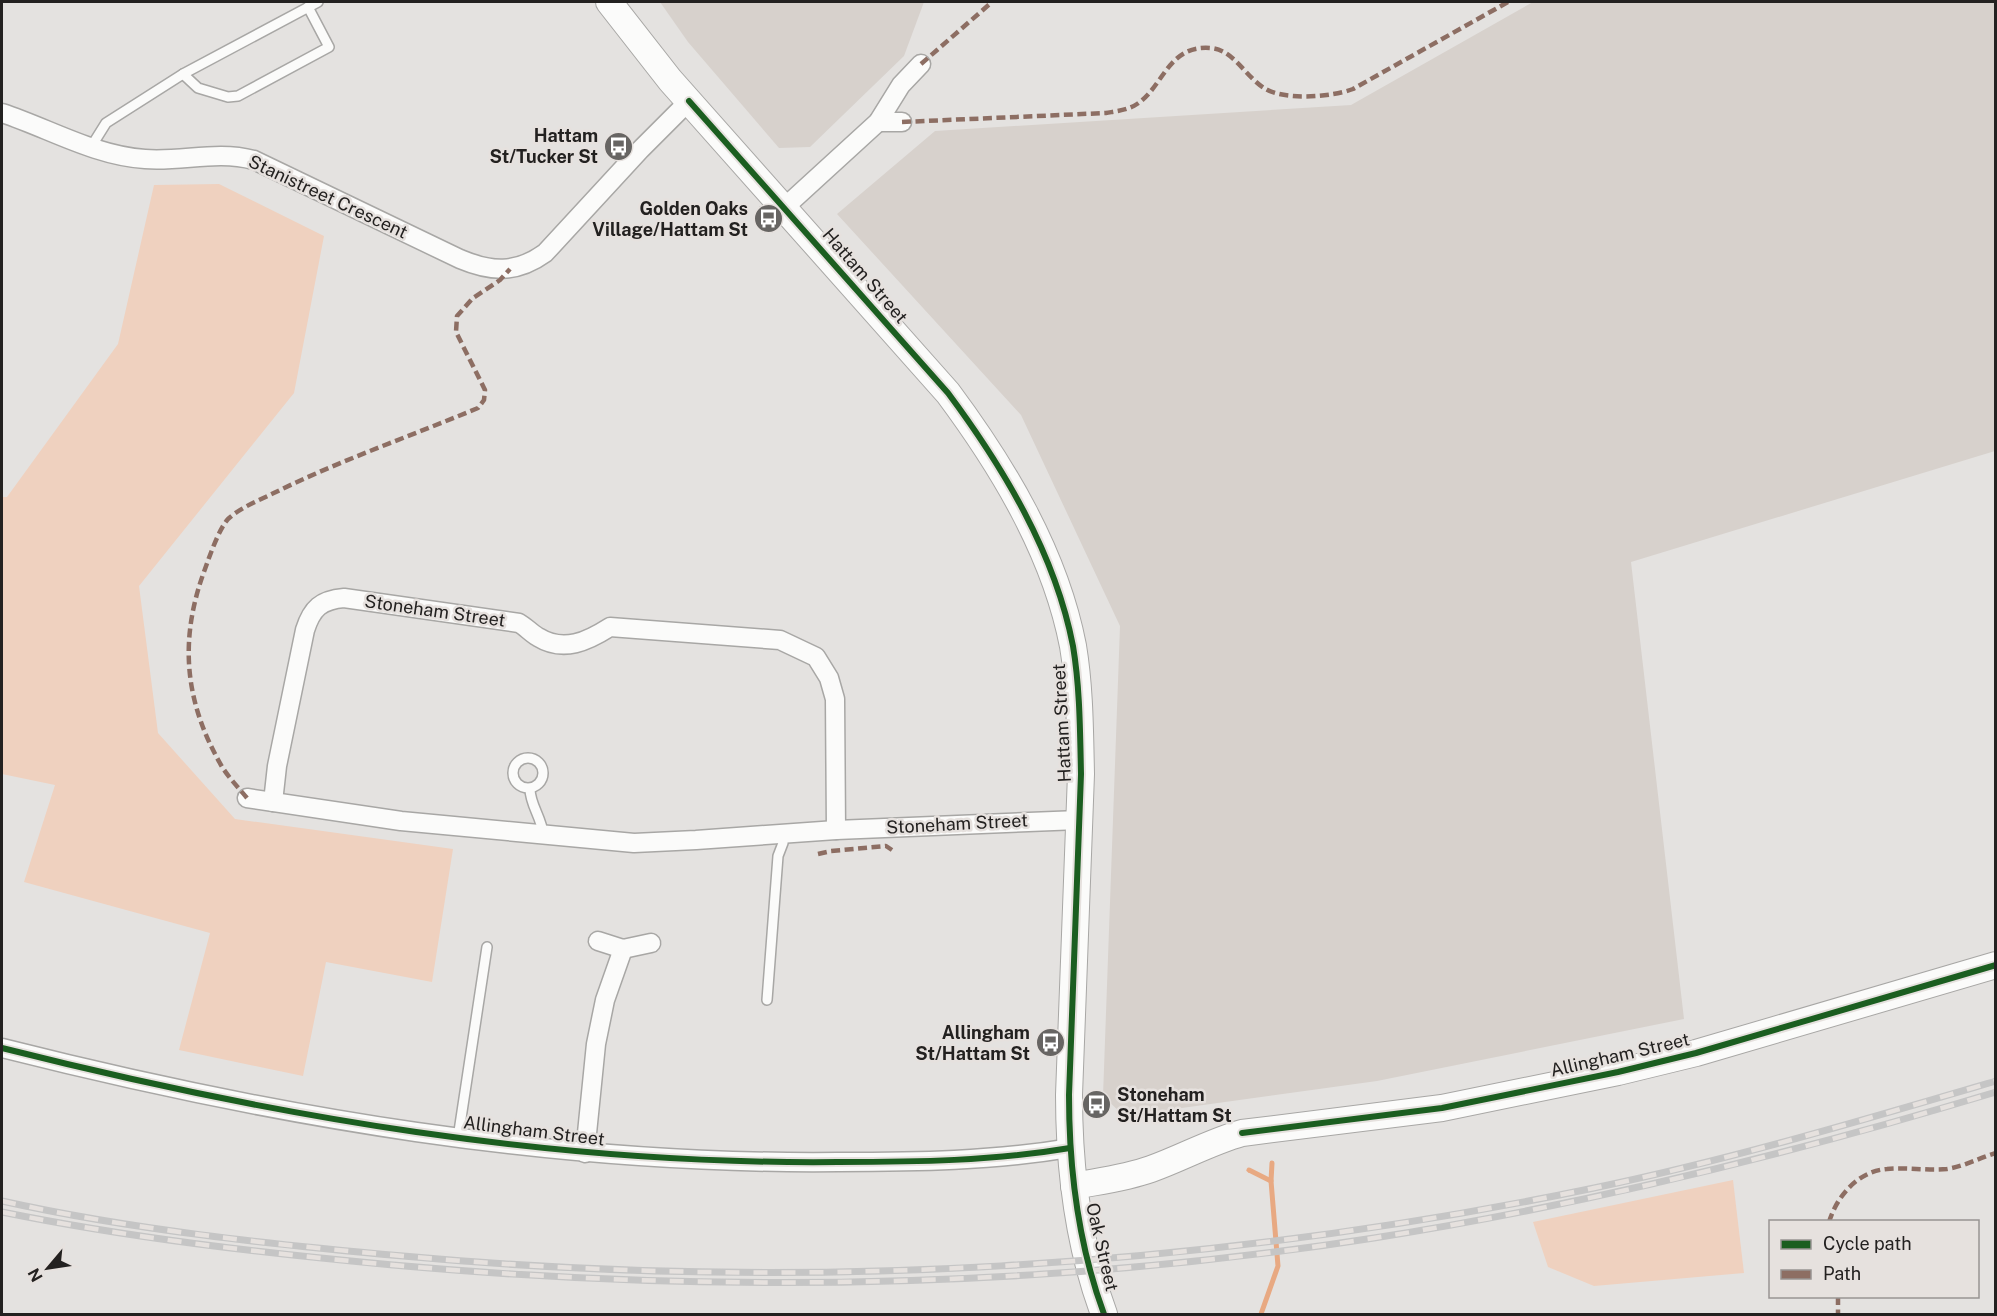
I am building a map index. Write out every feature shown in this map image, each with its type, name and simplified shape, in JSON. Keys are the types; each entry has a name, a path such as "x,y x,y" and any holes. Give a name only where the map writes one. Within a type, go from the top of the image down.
{"main road":[{"name":"Hattam Street","path":"609,2 651,57 948,393 976,430 1004,476 1036,537 1066,617 1075,663 1080,727 1069,1095 1070,1148 1074,1186"},
{"name":"Allingham Street","path":"1074,1186 1136,1174 1213,1142 1242,1133 1442,1108 1649,1065 1995,965"},
{"name":"Oak Street","path":"1074,1186 1088,1261 1104,1314"}],"street":[{"path":"785,207 878,122 901,85 921,64"},
{"name":"Stanistreet Crescent","path":"2,113 91,147 123,156 146,159 236,155 254,160 481,268 513,269 537,259 552,246 689,100"},
{"path":"878,122 902,122"},
{"name":"Stoneham Street","path":"273,802 277,766 305,630 310,616 325,602 344,598 510,621 519,623 540,638 559,644 570,645 589,640 610,627 780,640 816,657 829,678 835,699 836,830"},
{"name":"Stoneham Street","path":"247,798 392,820 634,843 836,830 1079,820"},
{"path":"598,941 623,949 651,944"},
{"path":"585,1153 596,1044 605,1000 623,949"},
{"name":"Allingham Street","path":"2,1048 114,1075 313,1117 585,1153 688,1161 806,1163 982,1160 1070,1148"}],"lane":[{"path":"91,147 106,123 183,74 318,2"},
{"path":"183,74 198,88 228,97 238,96 309,58 329,47 308,7"},
{"path":"530,789 543,834"},
{"path":"767,1000 778,856 783,843 783,833"},
{"path":"458,1138 487,947"}],"shaded area":[{"path":"660,2 924,2 904,56 810,147 779,148 688,42"},
{"path":"1533,2 1995,2 1995,451 1631,562 1684,1019 1377,1081 1124,1116 1103,1096 1120,626 1021,415 837,214 935,131 1351,105"},
{"path":"219,184 324,236 294,393 139,586 158,733 235,819 453,849 432,982 326,962 303,1076 179,1050 210,933 24,882 55,785 2,774 2,497 7,497 118,344 154,185"},
{"path":"1733,1180 1744,1273 1594,1286 1548,1267 1533,1222"}],"waterway":[{"path":"1261,1314 1278,1266 1271,1181 1272,1163"},
{"path":"1249,1170 1271,1181"}],"railway":[{"path":"2,1201 101,1220 252,1241 403,1256 552,1267 702,1272 852,1272 1001,1266 1150,1255 1299,1238 1447,1216 1594,1188 1695,1165 1796,1139 1996,1081"},
{"path":"2,1212 99,1230 245,1250 393,1265 516,1274 638,1280 761,1282 885,1281 1008,1276 1252,1255 1453,1225 1609,1194 1765,1157 1996,1092"}],"marked path":[{"path":"921,64 992,2"},
{"path":"902,122 1106,113 1122,110 1137,104 1146,96 1168,68 1185,53 1210,48 1225,53 1257,83 1272,92 1295,96 1344,92 1508,2"},
{"path":"247,798 230,778 209,741 199,717 189,669 191,620 207,563 218,536 228,519 251,504 326,469 478,408 484,400 485,390 456,332 457,316 473,298 500,280 510,269"},
{"path":"818,854 886,846 892,850"},
{"path":"1830,1220 1843,1194 1867,1174 1902,1168 1947,1169 1996,1153"},
{"path":"1838,1298 1838,1314"}],"cycle path":[{"path":"689,101 948,393 1007,481 1054,578 1073,646 1080,726 1081,774 1069,1123 1077,1206 1088,1261 1104,1314"},
{"path":"1242,1133 1442,1108 1618,1072 1696,1053 1996,965"},
{"path":"2,1048 105,1073 312,1115 416,1132 626,1155 732,1161 925,1161 983,1158 1070,1148"}],"place":[{"name":"Hattam St/Tucker St","path":"619,146"},
{"name":"Golden Oaks Village/Hattam St","path":"769,219"},
{"name":"Allingham St/Hattam St","path":"1051,1043"},
{"name":"Stoneham St/Hattam St","path":"1096,1105"}]}
